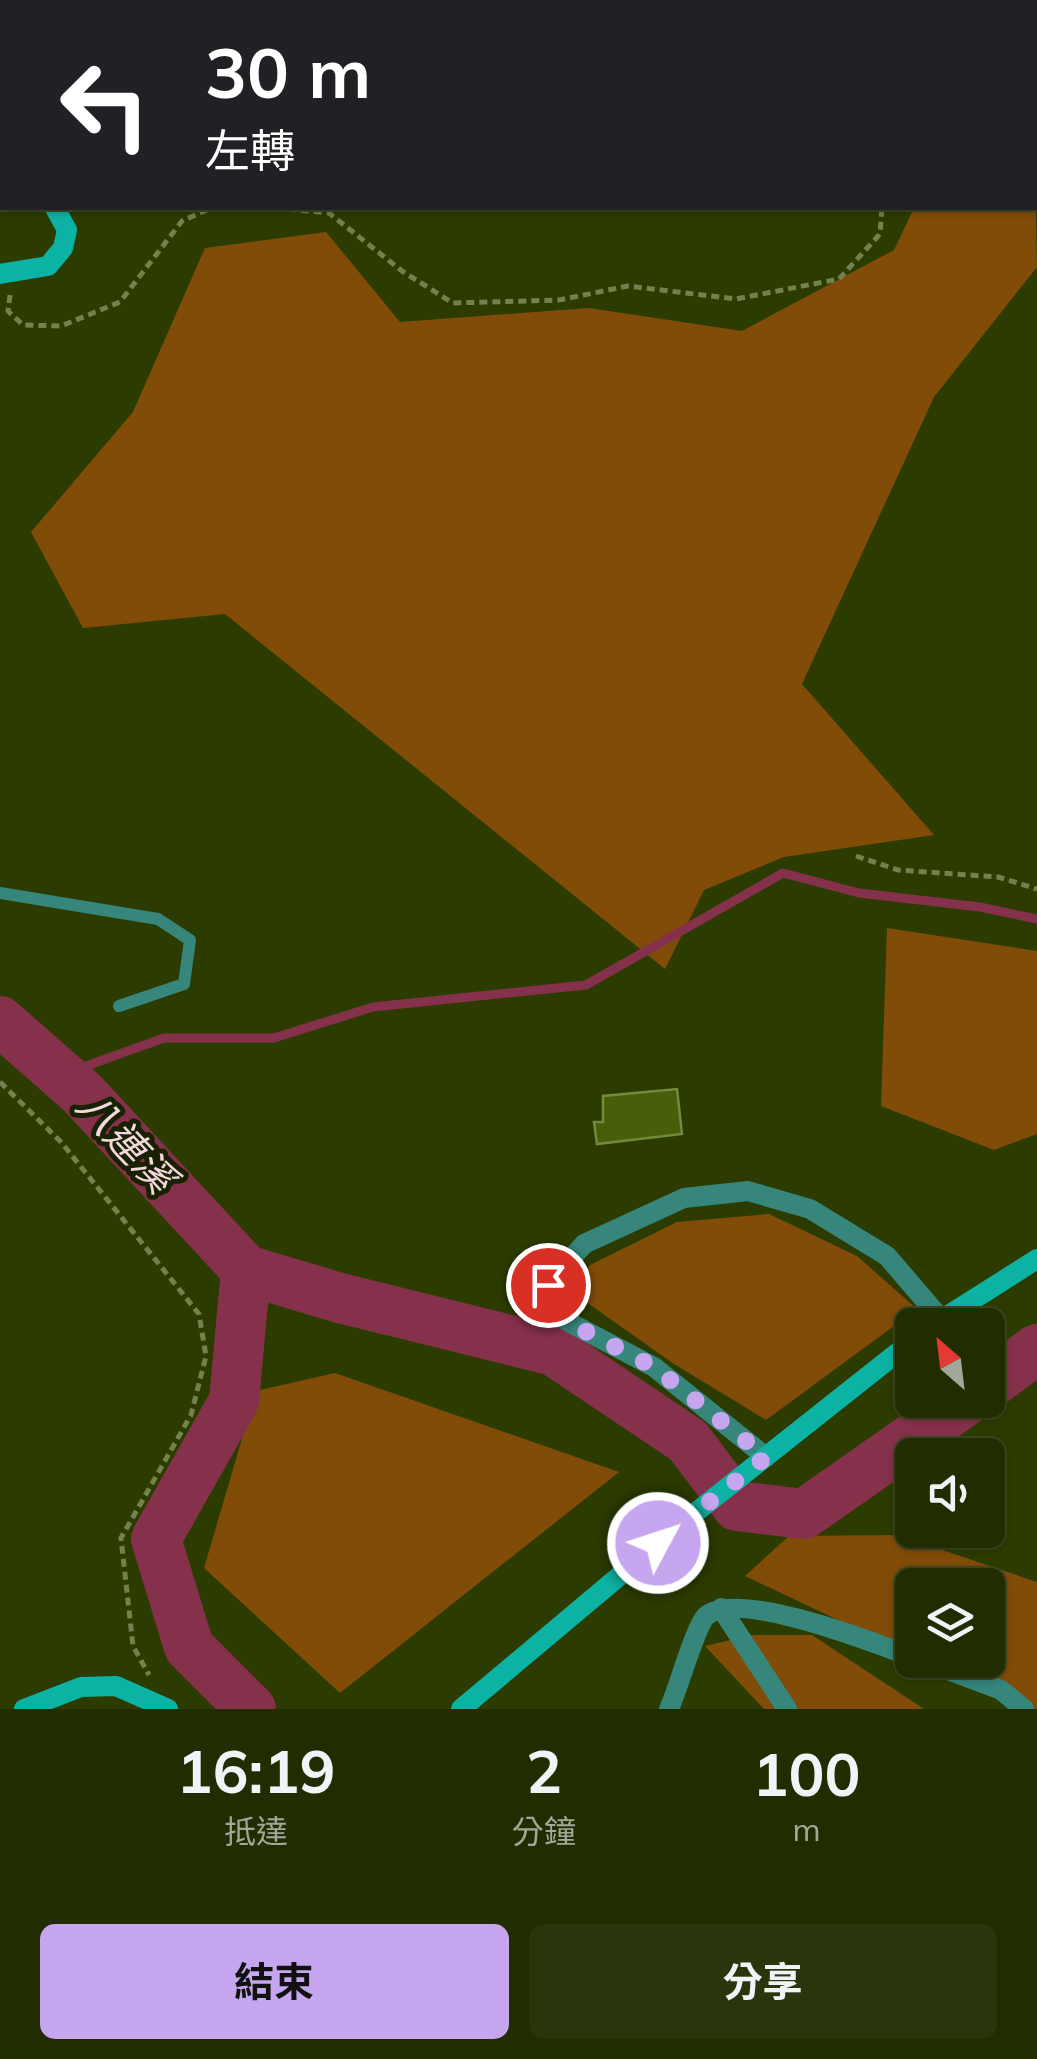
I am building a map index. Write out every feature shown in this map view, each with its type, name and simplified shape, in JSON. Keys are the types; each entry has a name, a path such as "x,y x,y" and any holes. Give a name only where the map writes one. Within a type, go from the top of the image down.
{"street":[{"path":"7,274 48,266 63,248 67,230 56,210"},
{"path":"760,1462 654,1367 560,1318 548,1285 584,1244 684,1198 748,1192 810,1208 888,1256 927,1308"},
{"path":"959,1308 1037,1258"},
{"path":"461,1709 686,1520 895,1355"},
{"path":"670,1709 704,1618 721,1608 739,1606 844,1632 895,1651"},
{"path":"721,1608 787,1709"},
{"path":"969,1678 1001,1690 1024,1709"},
{"path":"24,1709 81,1687 116,1686 167,1709"}],"lane":[{"path":"0,892 158,919 190,940 184,984 119,1006"}],"path":[{"path":"7,274 8,311 22,325 61,326 120,302 182,221 207,210"},
{"path":"297,210 329,213 402,271 453,303 560,300 628,286 736,299 838,279 880,234 882,210"},
{"path":"856,856 898,870 998,877 1037,889"},
{"path":"0,1082 61,1142 199,1314 206,1356 191,1414 121,1538 133,1646 167,1709"}],"shaded area":[{"path":"913,210 1036,210 1037,267 934,397 802,684 934,835 784,857 704,890 665,969 225,614 83,628 31,532 133,412 205,248 326,232 400,322 589,308 742,331 894,250"},
{"path":"887,928 1037,951 1037,1134 994,1150 881,1106"},
{"path":"769,1214 857,1256 916,1308 895,1308 895,1325 766,1420 674,1364 572,1292 590,1265 677,1222"},
{"path":"335,1373 619,1472 340,1693 204,1568 256,1391"},
{"path":"895,1535 895,1548 936,1548 996,1568 895,1568 895,1647 745,1576 789,1536"},
{"path":"1005,1571 1037,1582 1037,1709 1027,1709 961,1678 1005,1678"},
{"path":"752,1635 812,1635 924,1709 764,1709 705,1646"}],"building":[{"path":"677,1089 682,1134 597,1144 594,1122 603,1122 603,1096"}],"waterway":[{"path":"61,1075 164,1038 274,1038 373,1007 586,985 783,873 859,893 980,907 1037,919"},
{"name":"八連溪","path":"0,1021 82,1093 246,1270"},
{"path":"246,1270 340,1298 554,1351 688,1441 737,1506 804,1514 941,1418"},
{"path":"246,1270 234,1401 156,1539 189,1647 251,1709"},
{"path":"1005,1373 1037,1349"}],"route":[{"path":"548,1285 560,1318 654,1367 766,1457 658,1543"}]}
